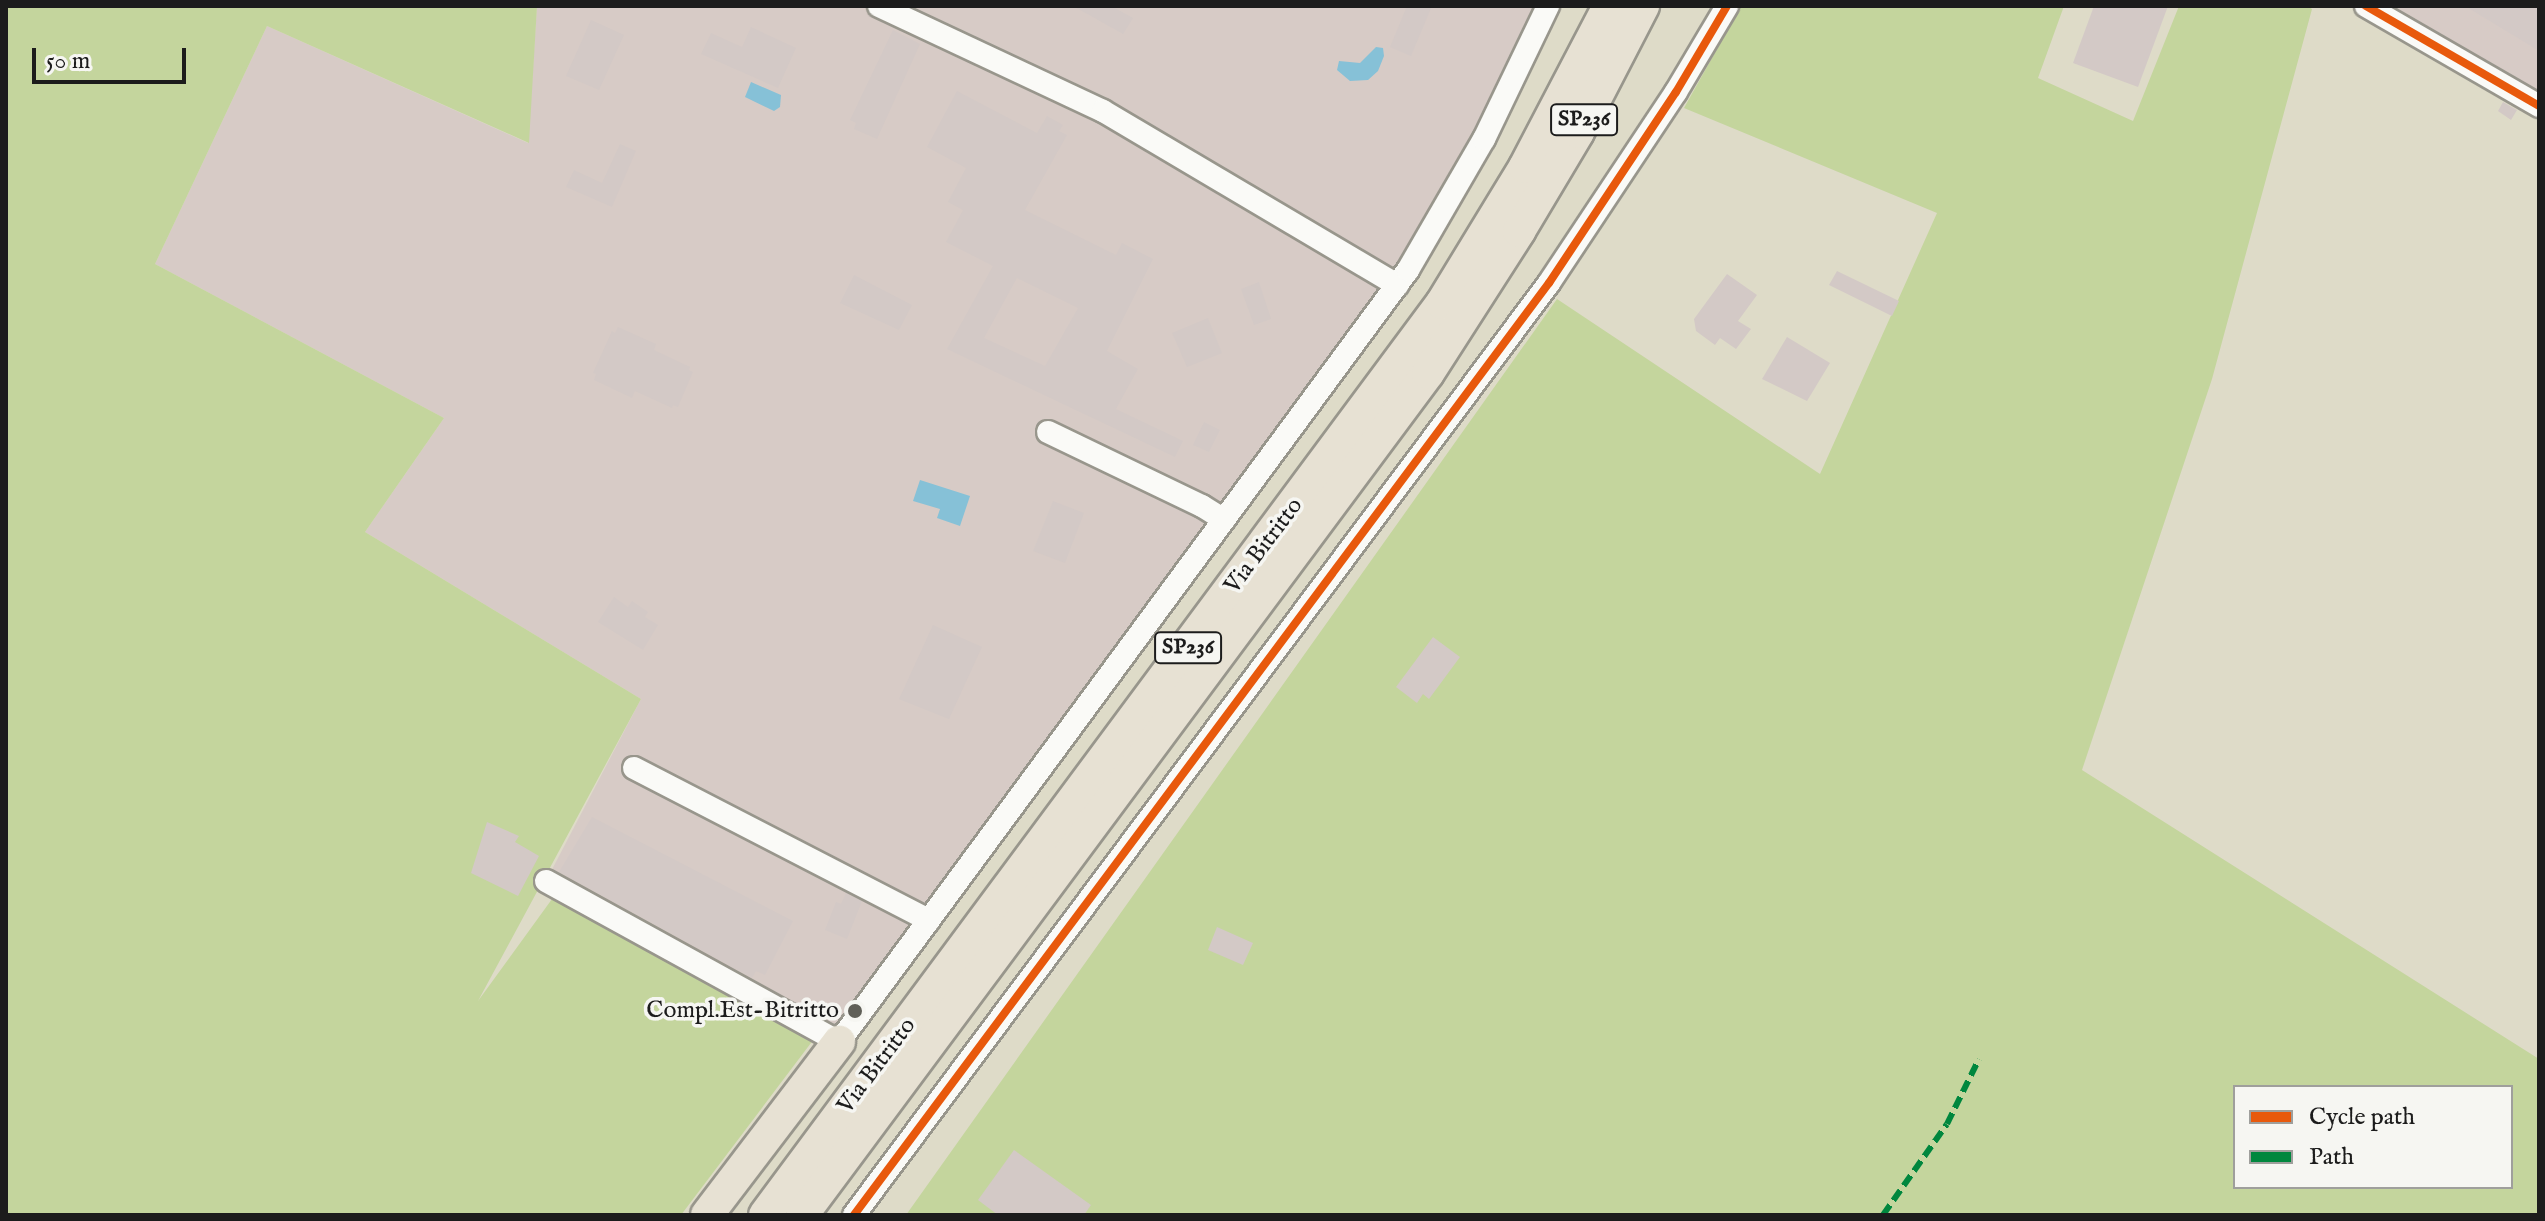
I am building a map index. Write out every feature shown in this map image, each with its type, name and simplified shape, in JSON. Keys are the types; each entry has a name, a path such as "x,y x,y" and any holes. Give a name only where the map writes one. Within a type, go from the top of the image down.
{"highway":[{"path":"1582,61 1598,6"},
{"name":"Via Bitritto","path":"765,1215 1409,349 1525,167 1609,6"},
{"name":"Via Bitritto","path":"802,1215 1474,307 1578,132 1643,6"},
{"path":"1519,231 1590,140 1662,6"},
{"path":"707,1215 839,1042"}],"street":[{"path":"879,6 1103,111 1397,285"},
{"path":"546,881 839,1042 1397,285 1484,139 1548,6"},
{"path":"854,1215 1549,283 1676,92 1727,6"},
{"path":"2381,10 2539,106"},
{"path":"1048,432 1202,506 1224,520"},
{"path":"634,768 929,920"}],"shaded area":[{"path":"537,6 1545,6 1397,285 839,1042 546,881 641,699 365,532 444,418 155,264 267,26 528,143"},
{"path":"2360,6 2539,6 2539,108"}],"green space":[{"path":"6,6 537,6 529,143 267,26 155,264 444,418 365,532 641,699 478,1001 560,888 820,1031 681,1215 6,1215"},
{"path":"1741,6 2064,6 2038,78 2133,121 2179,6 2307,6 2312,9 2212,379 2082,770 2539,1059 2539,1215 906,1215 1557,299 1820,474 1937,213 1684,108"}],"water":[{"path":"1376,47 1383,48 1384,56 1378,71 1368,80 1350,81 1337,70 1339,61 1360,63"},
{"path":"751,82 781,95 780,107 774,111 745,97"},
{"path":"920,480 970,496 960,526 937,518 940,509 913,501"}],"building":[{"path":"1073,6 1111,6 1133,18 1123,34"},
{"path":"1407,6 1432,6 1411,56 1390,47"},
{"path":"2094,6 2168,6 2138,87 2073,63"},
{"path":"2465,6 2539,6 2539,51"},
{"path":"591,20 624,35 599,90 566,76"},
{"path":"751,27 796,48 778,88 701,54 711,33 742,47"},
{"path":"893,30 920,44 877,139 854,129 856,123 850,120"},
{"path":"957,91 1037,133 1047,116 1063,125 1059,131 1067,135 1025,210 1116,255 1122,243 1153,259 1107,351 1138,369 1116,409 1183,441 1175,457 947,349 993,266 946,242 963,210 948,202 966,168 927,147","holes":["1017,278 1078,308 1045,366 984,338"]},
{"path":"2503,102 2517,110 2511,120 2498,111"},
{"path":"620,144 636,151 612,207 566,187 574,170 602,183"},
{"path":"1837,271 1899,301 1892,316 1829,285"},
{"path":"1727,274 1757,295 1738,321 1751,329 1736,349 1720,338 1715,345 1696,331 1694,319"},
{"path":"854,275 912,305 899,330 840,303"},
{"path":"1259,282 1271,319 1254,325 1241,289"},
{"path":"1208,318 1222,353 1187,367 1172,333"},
{"path":"618,327 656,344 654,350 690,367 689,370 693,372 678,407 673,405 672,408 635,391 632,398 594,380 596,374 593,373 612,331 615,333"},
{"path":"1787,337 1830,363 1807,401 1762,379"},
{"path":"1204,422 1220,430 1209,452 1193,445"},
{"path":"1053,501 1084,513 1065,563 1033,551"},
{"path":"614,597 628,607 632,601 648,612 645,617 658,625 643,650 598,622"},
{"path":"933,625 982,647 949,719 899,699"},
{"path":"1433,637 1460,657 1429,699 1423,694 1417,703 1396,687"},
{"path":"592,817 793,921 765,975 756,971 752,978 559,872"},
{"path":"487,822 519,836 515,842 539,856 518,896 471,873"},
{"path":"846,893 862,901 847,939 825,930 836,902 841,904"},
{"path":"1217,927 1253,943 1243,965 1208,950"},
{"path":"1014,1150 1091,1205 1084,1215 998,1215 978,1200"}],"marked path":[{"path":"1883,1215 1947,1124 1979,1059"}],"cycle path":[{"path":"854,1215 1549,283 1676,92 1727,6"},
{"path":"2366,6 2539,106"}],"place":[{"name":"Compl.Est-Bitritto","path":"855,1011"}]}
